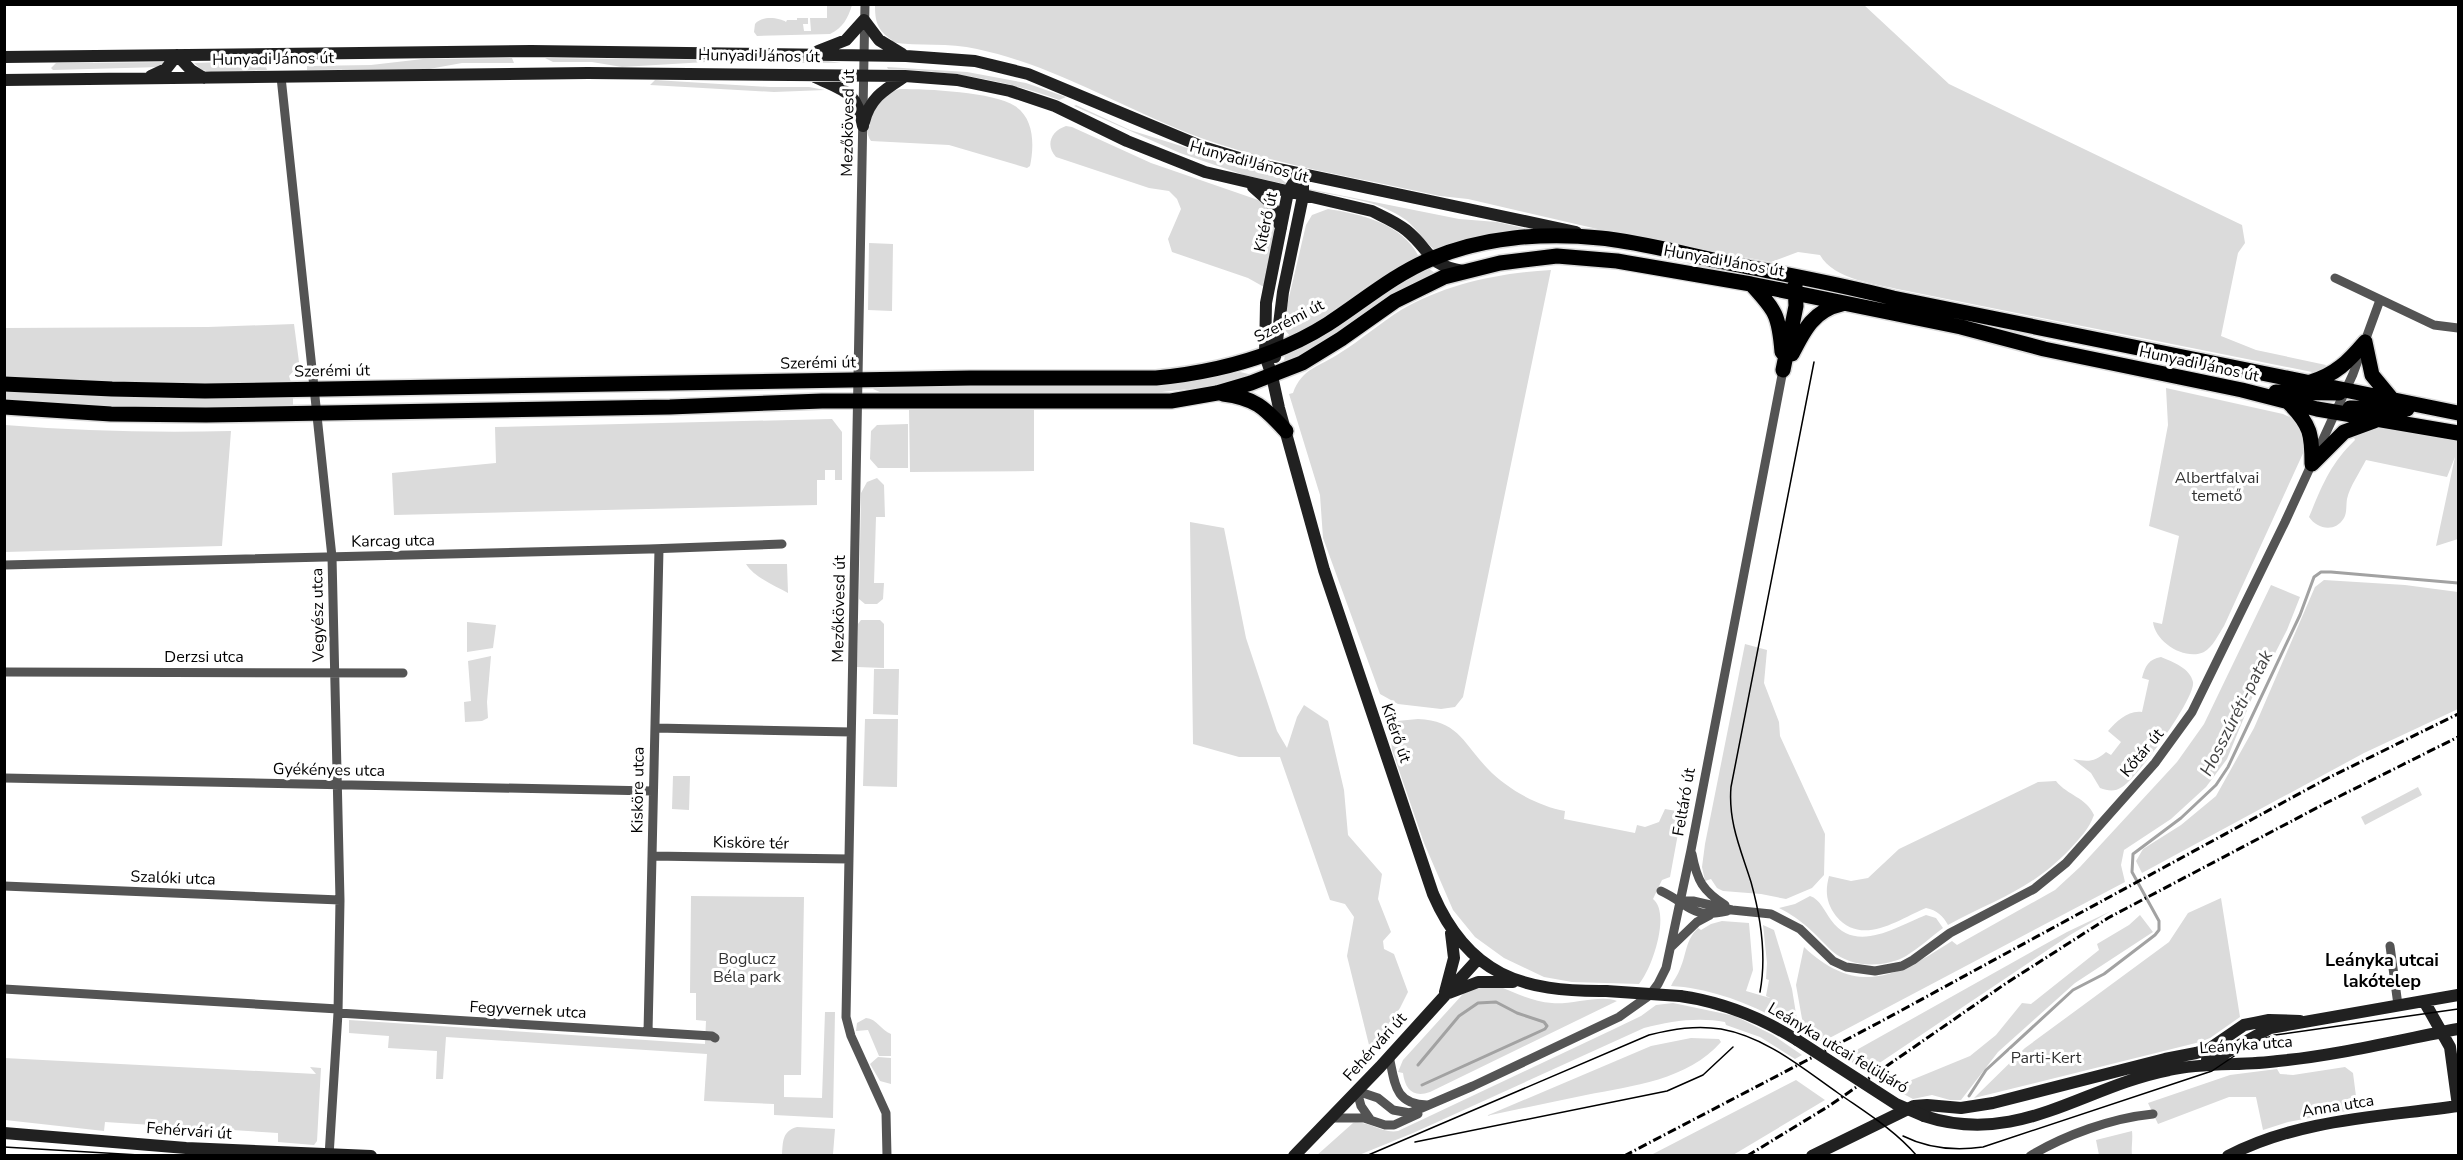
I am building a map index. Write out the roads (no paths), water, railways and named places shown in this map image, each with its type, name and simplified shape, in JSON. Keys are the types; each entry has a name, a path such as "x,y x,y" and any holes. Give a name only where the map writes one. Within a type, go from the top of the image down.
{"main road":[{"path":"811,54 846,40 864,20 879,40 906,56"},
{"path":"531,51 532,73"},
{"name":"Hunyadi János út","path":"4,57 531,51 864,55 975,61 1011,68 1064,87 1203,147 1299,174 1601,238 2451,411"},
{"path":"280,54 281,77"},
{"path":"141,79 166,69 177,56 191,70 204,78"},
{"path":"22,57 23,80"},
{"name":"Hunyadi János út","path":"4,80 532,73 905,76 957,80 1037,99 1167,158 1247,183 1372,211 1392,220 1407,231 1431,259 1440,265 1465,271 1526,258 1576,256 1617,261 1797,293 1960,327 2088,359 2242,390 2288,402 2458,433"},
{"path":"812,75 847,92 857,101 862,126"},
{"path":"862,126 872,101 883,90 905,76"},
{"name":"Kitérő út","path":"1299,174 1288,192 1266,303 1272,376 1331,592 1433,894 1450,929 1462,945 1478,959 1520,982 1557,990 1606,991"},
{"name":"Kitérő út","path":"1270,353 1304,196 1303,182 1299,174"},
{"path":"1247,183 1262,193 1271,203 1281,230"},
{"name":"Szerémi út","path":"4,384 112,390 314,390 857,380 1156,378 1212,371 1270,353 1320,329 1384,284 1431,259 1481,243 1546,235 1601,238"},
{"path":"4,408 123,414 317,413 857,402 1170,401 1217,393 1272,376 1322,352 1404,296 1465,271"},
{"path":"1784,370 1797,293 1795,284 1786,274"},
{"path":"1751,284 1773,307 1779,322 1784,370"},
{"path":"1784,370 1813,318 1831,306 1845,303"},
{"path":"2310,382 2340,369 2365,342"},
{"path":"2365,342 2372,375 2391,398"},
{"path":"2242,390 2337,394 2346,389"},
{"path":"1217,393 1240,396 1255,401 1264,407 1286,431"},
{"path":"2288,402 2308,426 2312,437 2312,464"},
{"path":"2336,412 2344,408 2358,407 2451,411"},
{"path":"2312,464 2344,432 2379,420"},
{"path":"1444,996 1454,958 1450,929"},
{"name":"Fehérvári út","path":"1294,1155 1332,1118 1478,959"},
{"path":"1444,996 1478,982 1520,982"},
{"name":"Leányka utcai felüljáró","path":"1606,991 1704,999 1749,1014 1797,1040 1896,1104 1924,1116 1956,1125 1998,1125 2050,1112 2134,1080 2189,1066"},
{"name":"Leányka utca","path":"2189,1066 2222,1055 2260,1031 2300,1021 2458,995"},
{"path":"2424,1001 2443,1032 2452,1055 2458,1107"},
{"path":"1812,1155 1914,1106 1974,1107 2196,1053 2209,1049 2244,1025 2269,1020 2300,1021"},
{"name":"Leányka utca","path":"2189,1066 2288,1060 2458,1029"},
{"name":"Anna utca","path":"2228,1155 2259,1140 2292,1130 2458,1107"},
{"name":"Fehérvári út","path":"4,1133 175,1147 371,1155"}],"street":[{"name":"Mezőkövesd út","path":"865,4 846,1017 851,1036 886,1113 887,1155"},
{"name":"Vegyész utca","path":"281,77 332,557 340,900 338,1011 329,1155"},
{"path":"2335,278 2434,325 2458,328"},
{"name":"Kőtár út","path":"1681,901 1758,912 1784,919 1800,930 1833,961 1846,967 1875,971 1902,966 1950,933 2016,900 2050,877 2080,849 2155,763 2192,712 2336,412 2365,342 2379,300"},
{"name":"Feltáró út","path":"1357,1091 1378,1098 1401,1113 1410,1113 1432,1105 1619,1017 1640,1003 1658,984 1666,968 1681,901 1784,370"},
{"name":"Karcag utca","path":"4,565 782,544"},
{"name":"Kisköre utca","path":"648,1032 659,549"},
{"name":"Derzsi utca","path":"4,672 403,673"},
{"path":"655,728 852,732"},
{"name":"Gyékényes utca","path":"4,778 653,791"},
{"name":"Kőtár út","path":"1691,850 1695,871 1707,894 1732,910"},
{"name":"Kisköre tér","path":"652,856 849,859"},
{"name":"Szalóki utca","path":"4,886 340,900"},
{"path":"1661,891 1681,901 1691,911 1711,914"},
{"name":"Kőtár út","path":"1671,947 1697,922 1711,914 1732,910"},
{"path":"2390,946 2398,1005"},
{"name":"Fegyvernek utca","path":"4,989 715,1038"},
{"path":"1389,1056 1396,1089 1402,1098 1415,1104 1432,1105"},
{"path":"1357,1091 1361,1106 1370,1119"},
{"name":"Feltáró út","path":"1332,1118 1370,1119 1385,1125 1394,1125 1404,1122 1432,1105"},
{"path":"2030,1155 2111,1122 2153,1114"},
{"path":"2050,1145 2053,1155"}],"waterway":[{"name":"Hosszúréti-patak","path":"1969,1096 1986,1070 2073,990 2104,974 2159,930 2159,921 2132,872 2133,854 2181,818 2216,785 2228,767 2300,615 2314,577 2321,572 2331,572 2458,583"},
{"path":"1418,1065 1459,1016 1478,1003 1496,1002 1517,1013 1544,1022 1547,1026 1545,1029 1422,1085"}],"tram line":[{"path":"1760,992 1763,964 1760,923 1751,882 1733,824 1731,787 1814,362"},
{"path":"1903,1136 1942,1148 1983,1147 2212,1071 2255,1042 2275,1035 2458,1009"},
{"path":"1366,1156 1649,1035 1676,1029 1703,1027 1737,1033 1783,1055 1879,1122 1917,1156"},
{"path":"1415,1142 1667,1091 1703,1075 1733,1047"},
{"path":"4,1147 156,1156"}],"railway":[{"path":"1624,1156 1880,1022 2328,778 2458,714"},
{"path":"1747,1156 1829,1106 2005,984 2108,918 2326,803 2458,737"}],"district":[{"name":"Leányka utcai lakótelep","path":"2382,970"}],"park label":[{"name":"Albertfalvai temető","path":"2217,487"},
{"name":"Boglucz Béla park","path":"747,968"},
{"name":"Parti-Kert","path":"2046,1058"}]}
